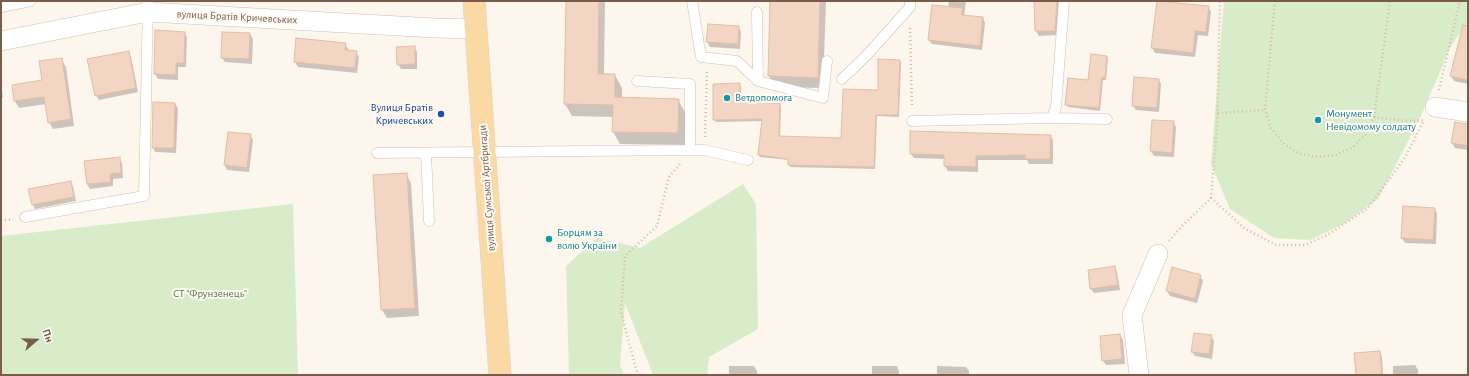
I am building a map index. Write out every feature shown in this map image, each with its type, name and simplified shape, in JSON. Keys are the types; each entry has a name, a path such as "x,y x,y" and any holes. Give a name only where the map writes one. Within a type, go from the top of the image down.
{"main road":[{"name":"вулиця Сумської Артбригади","path":"474,1 500,375"}],"street":[{"name":"вулиця Братів Кричевських","path":"1,41 148,7 435,28 476,29"},
{"path":"1430,113 1468,112"},
{"path":"1139,375 1132,315 1158,254"}],"lane":[{"path":"1,7 31,1"},
{"path":"692,1 701,57 737,61 758,81 823,98 827,61"},
{"path":"1052,118 1056,107 1064,1"},
{"path":"842,79 866,56 910,4"},
{"path":"25,217 144,196 148,7"},
{"path":"757,12 758,81"},
{"path":"637,81 690,84 690,150"},
{"path":"912,121 1052,118 1107,119"},
{"path":"377,153 704,150 748,160"},
{"path":"426,152 429,221"}],"path":[{"path":"1182,226 1211,198 1218,113 1220,1"},
{"path":"1275,1 1265,110 1271,128 1282,143 1298,153 1317,157 1336,155 1353,147 1366,134 1374,117 1390,1"},
{"path":"1211,198 1244,228 1276,245 1305,245 1329,234 1368,208 1406,156 1430,113 1460,1"},
{"path":"910,4 912,121"},
{"path":"704,150 706,128 707,58"},
{"path":"1218,113 1265,110"},
{"path":"1374,117 1408,121 1430,113"},
{"path":"639,375 620,312 625,256 657,226 669,177 690,150"}],"green space":[{"path":"1224,1 1468,1 1468,22 1451,46 1420,118 1378,199 1345,223 1310,240 1274,238 1230,209 1211,164"},
{"path":"743,184 756,204 758,329 709,357 707,375 653,375 625,303 620,365 624,375 569,375 566,266 597,238 640,248"},
{"name":"СТ \"Фрунзенець\"","path":"293,204 298,375 1,375 1,236"}],"building":[{"path":"566,1 599,1 598,74 615,74 615,97 679,99 678,133 612,132 613,105 564,104"},
{"path":"770,1 820,1 818,78 768,76"},
{"path":"1034,1 1057,1 1055,31 1035,31"},
{"path":"1157,1 1209,6 1206,32 1195,31 1193,53 1151,48"},
{"path":"932,5 963,8 962,15 983,17 980,46 928,40"},
{"path":"708,24 739,26 738,44 706,42"},
{"path":"1463,25 1468,26 1468,80 1450,76"},
{"path":"155,30 185,32 184,63 176,63 176,75 154,74"},
{"path":"222,32 250,33 249,59 221,58"},
{"path":"296,38 346,43 345,50 357,51 355,68 294,62"},
{"path":"415,46 415,64 397,65 396,47"},
{"path":"129,51 136,88 95,96 87,59"},
{"path":"1091,54 1107,56 1105,78 1102,77 1099,108 1065,105 1068,78 1088,80"},
{"path":"62,58 71,119 48,123 44,97 14,101 12,85 42,80 39,61"},
{"path":"878,59 900,60 898,115 876,115 874,167 788,165 788,159 758,155 762,119 713,120 713,84 740,83 740,102 780,103 779,136 841,138 843,89 878,90"},
{"path":"1134,77 1159,79 1157,108 1132,106"},
{"path":"153,102 175,103 174,148 152,148"},
{"path":"1152,120 1174,121 1172,153 1150,151"},
{"path":"1455,122 1468,124 1468,146 1451,143"},
{"path":"910,131 1051,135 1050,159 1025,159 1025,155 976,156 976,167 944,166 944,155 910,154"},
{"path":"228,132 251,134 247,168 224,165"},
{"path":"120,157 121,173 110,174 111,182 87,184 84,161"},
{"path":"407,173 415,308 381,310 373,175"},
{"path":"71,181 74,197 32,205 28,189"},
{"path":"1403,206 1435,208 1433,240 1401,238"},
{"path":"1115,266 1118,285 1090,289 1088,270"},
{"path":"1172,267 1201,275 1195,299 1166,291"},
{"path":"1194,333 1212,335 1209,354 1191,352"},
{"path":"1120,334 1122,359 1102,361 1100,336"},
{"path":"1380,351 1382,374 1356,375 1354,353"}],"place":[{"name":"Ветдопомога","path":"727,98"},
{"name":"Вулиця Братів Кричевських","path":"441,114"},
{"name":"Монумент Невідомому солдату","path":"1318,120"},
{"name":"Борцям за волю України","path":"549,239"}]}
